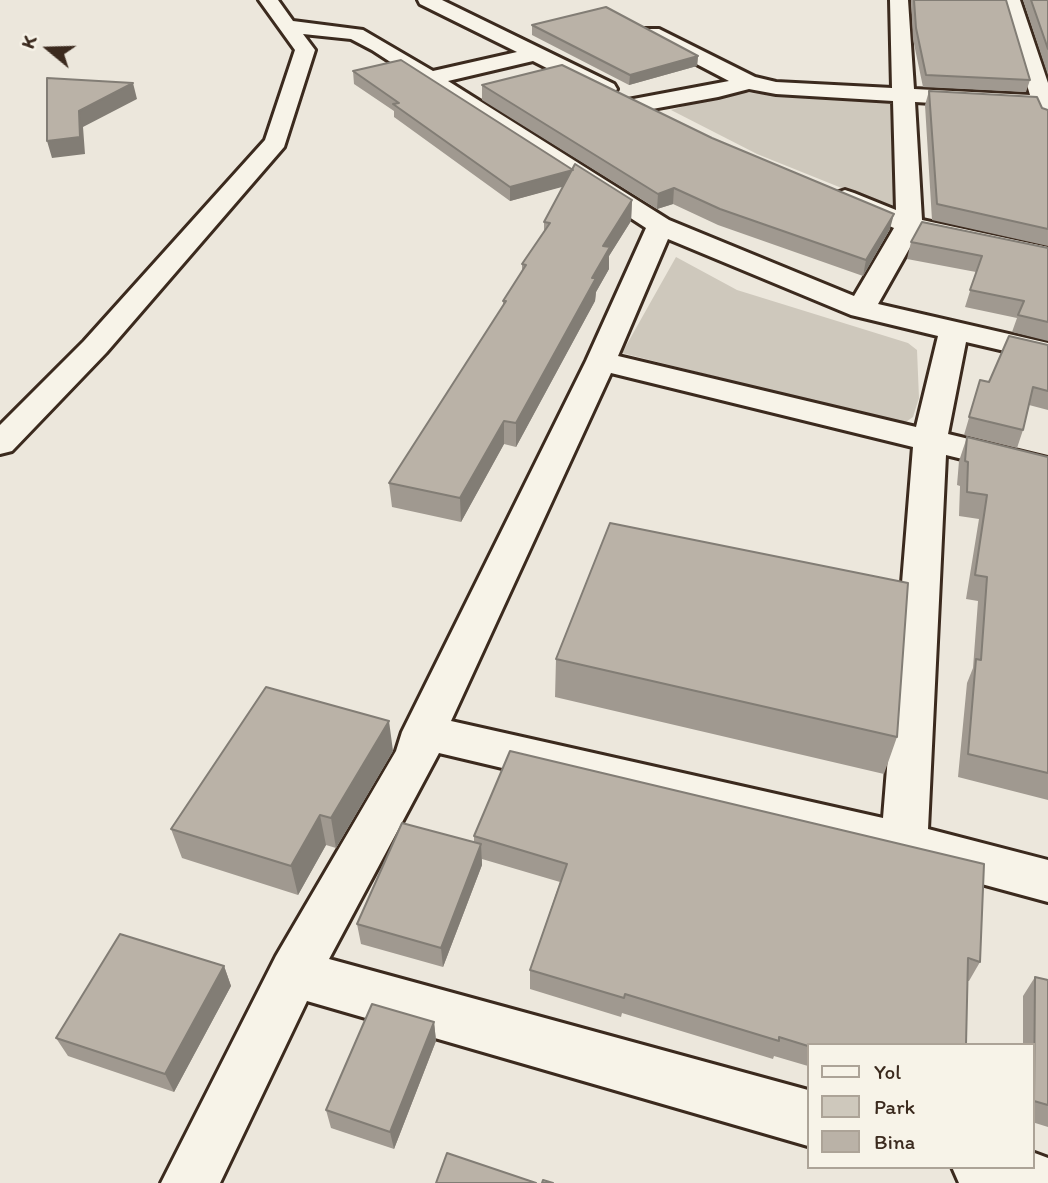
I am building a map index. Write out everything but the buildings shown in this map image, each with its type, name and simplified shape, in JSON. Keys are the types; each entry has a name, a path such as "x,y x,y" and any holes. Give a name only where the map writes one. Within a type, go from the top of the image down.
{"street":[{"path":"0,444 95,347 276,142 305,50 268,0"},
{"path":"427,0 672,122"},
{"path":"861,309 909,225 900,0"},
{"path":"637,25 748,82 776,88 1047,108 1011,0"},
{"path":"286,26 356,34 431,78 660,226 861,309 1048,352"},
{"path":"431,78 536,54"},
{"path":"636,105 748,82"},
{"path":"821,188 909,225 1048,255"},
{"path":"190,1183 294,973 417,754 424,732 601,361 660,226"},
{"path":"904,843 930,439 954,330"},
{"path":"601,361 1048,469"},
{"path":"424,732 904,843 1048,881"},
{"path":"294,973 806,1117"},
{"path":"988,1169 1037,1183"}],"green space":[{"path":"734,92 890,102 894,209 757,154 671,110"},
{"path":"676,257 737,290 908,343 917,350 919,398 913,417 903,424 622,353"}]}
